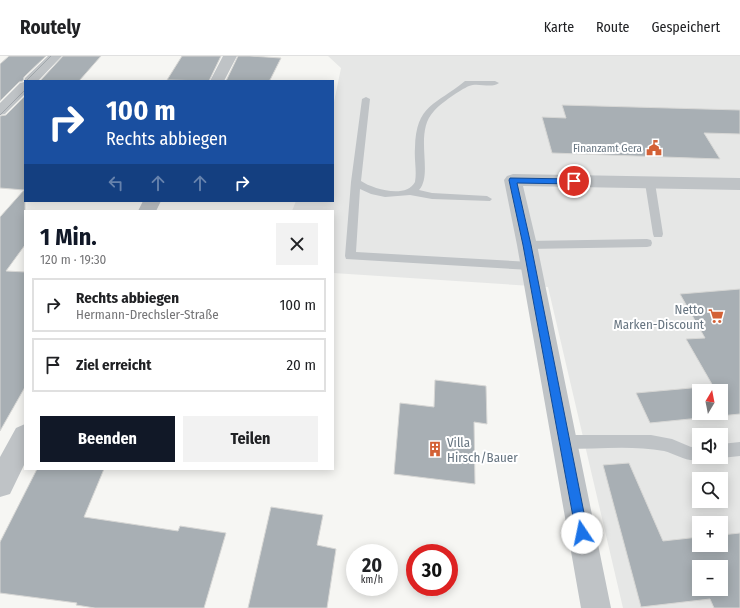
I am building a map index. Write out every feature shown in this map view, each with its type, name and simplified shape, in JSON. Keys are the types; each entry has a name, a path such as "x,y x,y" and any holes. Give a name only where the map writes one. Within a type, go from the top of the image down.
{"street":[{"path":"31,80 55,56"},
{"path":"218,80 230,56"},
{"path":"0,111 24,87"},
{"path":"596,608 527,245 513,180 740,184"},
{"path":"0,484 24,439"}],"lane":[{"path":"411,192 418,185 420,177 419,146 424,118 438,101 462,88 468,83 495,83"},
{"path":"366,99 356,182 350,256 531,266"},
{"path":"356,182 364,189 380,194 411,192 432,196 487,199"},
{"path":"650,183 658,234"},
{"path":"527,245 647,243"},
{"path":"565,442 651,442 672,446 692,454"},
{"path":"728,450 740,449"}],"shaded area":[{"path":"328,56 740,56 740,608 623,608 548,287 334,273 334,210 292,210 296,202 334,202 334,102 341,68"}],"building":[{"path":"9,56 46,56 24,77 23,81 19,82 0,101 0,64"},
{"path":"63,56 101,56 80,80 41,80"},
{"path":"182,56 221,56 209,80 167,80"},
{"path":"238,56 281,58 270,80 226,80"},
{"path":"24,97 24,190 0,188 0,116 6,115"},
{"path":"562,105 740,110 740,134 704,133 720,159 552,153 542,117 566,118"},
{"path":"24,190 24,246 6,271 24,272 24,389 0,431 0,217"},
{"name":"Netto Marken-Discount","path":"740,289 740,414 728,415 728,384 712,384 686,339 705,338 680,294"},
{"name":"Villa Hirsch/Bauer","path":"435,380 486,386 487,424 474,422 475,484 394,474 400,403 434,407"},
{"name":"Netto Marken-Discount","path":"692,388 692,419 650,423 636,393"},
{"path":"629,463 663,541 692,538 692,552 728,552 728,534 740,533 740,608 714,608 710,599 641,607 603,465"},
{"path":"36,470 104,470 84,517 178,531 180,526 226,533 204,608 95,608 76,605 77,603 0,593 0,542"},
{"path":"271,507 323,515 317,545 336,549 327,608 248,608"}],"tram line":[{"path":"27,80 51,56"},
{"path":"0,115 24,91"}],"place":[{"name":"Finanzamt Gera","path":"654,148"},
{"name":"Netto Marken-Discount","path":"716,316"},
{"name":"Villa Hirsch/Bauer","path":"435,449"}],"route":[{"path":"574,181 513,180 527,245 582,533"}]}
